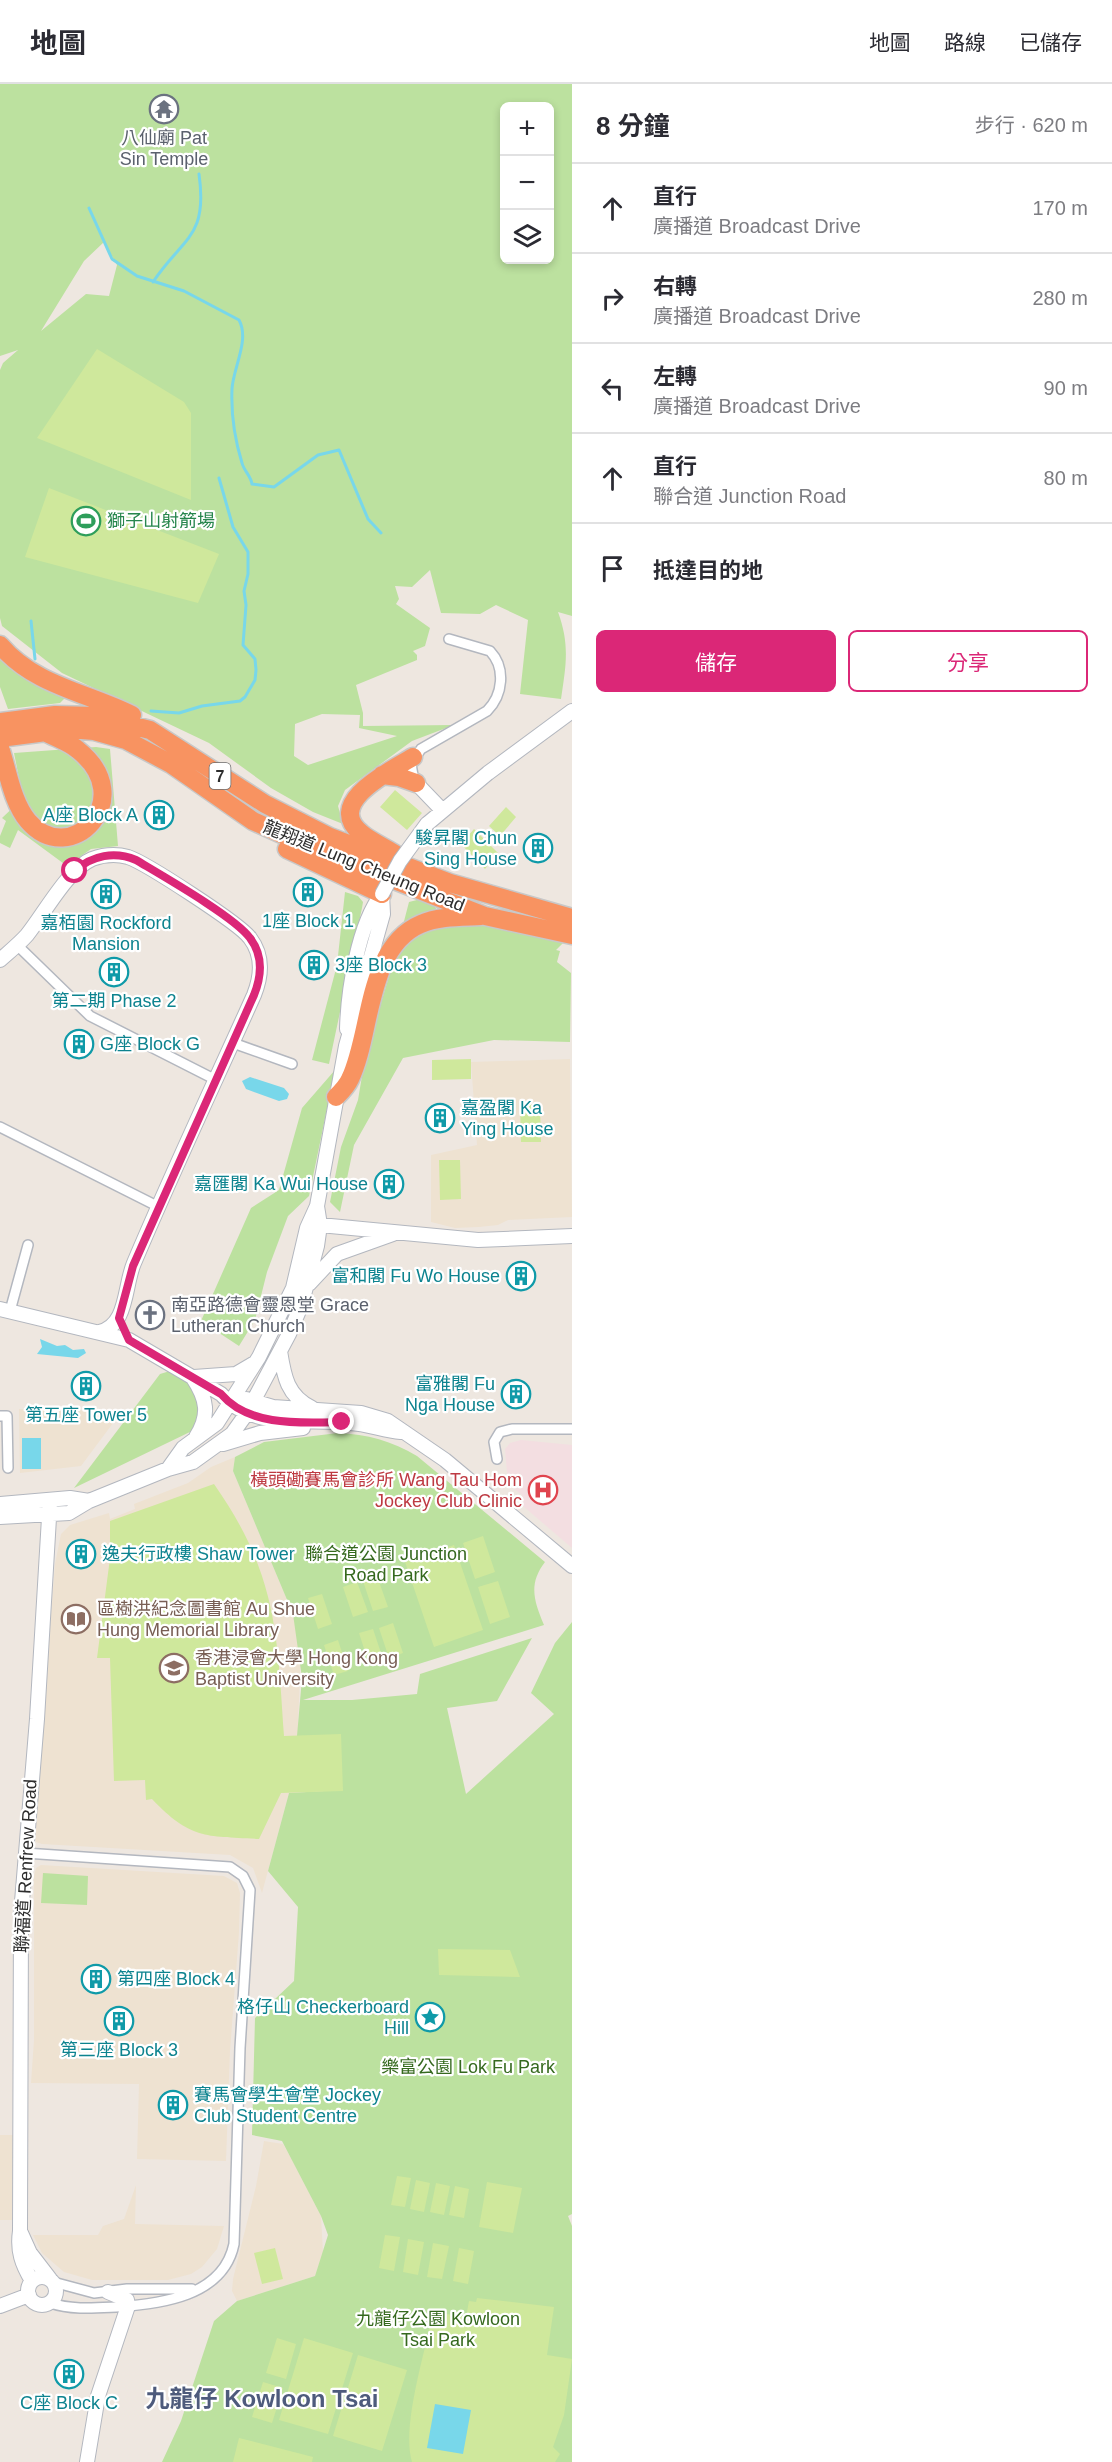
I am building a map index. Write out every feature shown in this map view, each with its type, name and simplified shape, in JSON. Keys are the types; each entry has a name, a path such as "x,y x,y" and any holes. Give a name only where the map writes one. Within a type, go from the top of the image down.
{"highway":[{"path":"0,645 33,673 127,713 150,730"},
{"name":"龍翔道 Lung Cheung Road","path":"0,722 55,715 95,716 150,730 291,819 376,856 521,905 572,918"},
{"name":"龍翔道 Lung Cheung Road","path":"0,738 86,729 126,740 171,764 253,821 345,862 485,915 572,935"},
{"path":"5,763 19,807 34,827 54,836 81,832 99,815 104,791 94,766 71,745 45,732"},
{"path":"413,758 366,786 355,800 351,813 353,822 361,834 423,872"},
{"path":"382,775 399,777 416,783"},
{"path":"253,821 280,845 382,894"},
{"path":"336,1097 350,1080 378,978 387,959 402,937 428,921 485,915"}],"street":[{"path":"439,811 411,774 413,758 421,749 487,711 493,706 500,686 500,668 490,651 449,639"},
{"path":"0,1517 51,1516 69,1513 89,1501 168,1469 192,1462 218,1446 232,1434 250,1407 290,1334 308,1285 313,1226 346,1046 347,1017 369,935 371,909 405,853 439,811 572,711"},
{"path":"0,960 17,945 84,863 114,855 136,860 240,928 254,944 259,958 259,980 133,1266 119,1318 108,1330 99,1332"},
{"path":"17,945 90,1016 216,1080"},
{"path":"233,1043 292,1064"},
{"path":"0,1127 159,1207"},
{"path":"313,1226 401,1231 478,1240 572,1236"},
{"path":"168,1469 183,1448 217,1423 260,1357 293,1288 313,1226"},
{"path":"308,1285 338,1254 401,1231"},
{"path":"28,1245 5,1310 129,1340 221,1394 250,1407 273,1407 318,1416 370,1415 388,1421 401,1432 446,1460 572,1566"},
{"path":"119,1318 129,1340"},
{"path":"280,1351 289,1389 297,1399 318,1416"},
{"path":"192,1377 236,1374 252,1365 260,1357"},
{"path":"192,1377 202,1392 207,1407 203,1427 193,1442"},
{"path":"0,1416 7,1416 8,1468"},
{"path":"218,1446 260,1433 300,1429 318,1416"},
{"path":"497,1459 494,1442 500,1432 512,1429 572,1429"},
{"path":"0,1504 70,1498 89,1501"},
{"name":"聯福道 Renfrew Road","path":"31,2288 19,2252 21,1914 51,1516 50,1501"},
{"path":"25,1853 230,1867 243,1876 248,1883 250,1899 232,2252 219,2274 175,2300 128,2306 79,2307 51,2302 38,2304 31,2288"},
{"name":"聯福道 Renfrew Road","path":"20,2231 30,2253 52,2280"},
{"path":"0,2306 31,2288 41,2277 83,2292 127,2289 194,2289"},
{"path":"51,2302 57,2290 52,2280"},
{"path":"87,2462 98,2396 128,2306 127,2300 108,2292"}],"shaded area":[{"path":"570,1059 572,1217 508,1220 498,1225 455,1228 431,1222 431,1155 477,1145 471,1062"},
{"path":"19,1409 122,1411 81,1466 20,1473"},
{"name":"橫頭磡賽馬會診所 Wang Tau Hom Jockey Club Clinic","path":"521,1440 572,1445 572,1548 523,1506 522,1495 508,1484 505,1449 510,1443"},
{"name":"香港浸會大學 Hong Kong Baptist University","path":"235,1457 233,1471 293,1614 301,1657 298,1722 343,1791 289,1793 262,1893 253,1868 230,1855 42,1844 36,1842 34,1836 55,1564 61,1534 70,1525 109,1513 110,1519 135,1509 134,1504 188,1483 211,1467"},
{"path":"41,1865 224,1876 237,1883 240,1893 239,1932 230,2051 226,2161 137,2159 139,2084 31,2083 34,2040 34,1876 36,1868"},
{"path":"0,2135 14,2135 13,2220 0,2220"},
{"path":"264,2141 283,2144 290,2156 321,2216 323,2252 315,2276 237,2301 232,2291 233,2279 256,2186"},
{"path":"136,2185 135,2224 224,2226 217,2249 202,2267 191,2274 168,2280 92,2280 64,2272 42,2253 33,2235 98,2235 103,2226 124,2219"}],"green space":[{"path":"0,84 572,84 572,616 558,612 566,645 561,699 520,694 528,620 496,605 480,614 441,613 430,570 412,587 395,586 399,599 396,604 430,628 425,646 413,651 417,655 417,660 356,685 363,713 363,726 454,725 412,741 345,790 338,806 343,824 313,812 271,788 209,743 62,673 2,626 0,618 0,370 3,363 18,350 0,356","holes":["104,242 117,265 109,296 86,294 41,331 84,261","322,714 360,715 359,728 397,736 308,765 294,756 295,724"]},
{"path":"97,349 184,402 191,413 191,500 37,438"},
{"name":"獅子山射箭場","path":"49,488 219,554 198,603 25,557"},
{"path":"0,659 12,670 68,695 60,703 8,709 0,687"},
{"path":"96,747 110,749 118,846 91,849 67,866 18,830 10,848 0,843 0,836 6,821 2,818 23,798 14,753"},
{"path":"395,790 422,813 407,830 380,807"},
{"path":"506,807 516,817 500,836 489,826"},
{"path":"474,829 498,853 485,869 461,844"},
{"path":"345,892 358,896 363,902 329,1064 312,1060 337,965"},
{"path":"429,897 438,912 402,929 409,902"},
{"path":"461,922 484,923 563,943 556,950 560,951 557,962 571,973 570,1042 494,1040 403,1058 354,1145 340,1212 330,1202 341,1147 358,1100 366,1052 398,947 420,930"},
{"path":"471,1059 471,1079 432,1080 432,1060"},
{"path":"335,1070 309,1196 288,1216 267,1272 255,1320 239,1346 201,1321 251,1208 279,1190 302,1108"},
{"path":"520,1104 540,1104 541,1142 521,1142"},
{"path":"439,1160 460,1160 461,1199 440,1200"},
{"path":"170,1371 191,1382 203,1417 192,1431 74,1488 160,1374"},
{"path":"338,1433 379,1439 417,1456 545,1562 536,1578 534,1593 544,1625 303,1700 352,1700 417,1694 420,1674 532,1638 497,1701 447,1708 466,1794 554,1714 531,1693 555,1643 572,1622 572,2214 568,2216 572,2226 572,2462 162,2462 181,2421 214,2321 237,2301 315,2276 328,2235 321,2216 282,2141 252,2135 255,2018 294,1981 298,1907 268,1871 289,1793 343,1790 297,1736 302,1678 293,1614 233,1471 235,1457 264,1442"},
{"name":"香港浸會大學 Hong Kong Baptist University","path":"214,1484 235,1516 251,1547 262,1576 275,1634 284,1736 341,1734 343,1791 281,1793 259,1839 212,1836 189,1829 152,1799 146,1800 145,1780 114,1781 110,1658 97,1658 110,1558 110,1521"},
{"path":"483,1536 495,1572 475,1579 463,1543"},
{"path":"454,1545 483,1630 434,1647 405,1562"},
{"path":"377,1576 388,1607 373,1611 363,1581"},
{"path":"498,1581 510,1617 490,1624 478,1587"},
{"path":"357,1582 368,1612 353,1617 343,1587"},
{"path":"322,1594 332,1624 318,1629 308,1598"},
{"path":"393,1623 403,1653 389,1658 379,1628"},
{"path":"373,1629 383,1659 369,1664 359,1633"},
{"path":"338,1640 348,1671 334,1675 324,1645"},
{"path":"43,1873 88,1876 87,1905 41,1903"},
{"path":"438,1949 510,1950 520,1977 439,1975"},
{"path":"397,2176 411,2178 405,2207 391,2205"},
{"path":"416,2180 430,2183 424,2212 410,2209"},
{"path":"487,2182 522,2188 513,2233 479,2227"},
{"path":"436,2183 450,2186 444,2215 430,2212"},
{"path":"455,2186 469,2189 464,2218 449,2215"},
{"path":"385,2235 400,2237 394,2271 379,2268"},
{"path":"408,2239 424,2242 418,2275 403,2272"},
{"path":"433,2243 449,2246 442,2279 427,2277"},
{"path":"275,2248 283,2279 262,2284 254,2253"},
{"path":"459,2248 474,2251 468,2284 453,2281"},
{"name":"九龍仔公園 Kowloon Tsai Park","path":"477,2298 554,2307 547,2355 572,2359 564,2415 553,2447 560,2454 555,2462 412,2462 409,2447 412,2409 433,2312 466,2317 469,2301 476,2302"},
{"path":"277,2338 296,2344 286,2379 266,2373"},
{"path":"304,2338 353,2353 328,2434 279,2420"},
{"path":"358,2355 407,2370 382,2451 333,2436"},
{"path":"263,2382 283,2388 272,2423 252,2417"},
{"path":"239,2438 313,2457 312,2462 233,2462"}],"water":[{"path":"250,1077 284,1088 289,1094 287,1099 279,1101 246,1089 242,1081"},
{"path":"40,1339 57,1346 65,1345 73,1350 84,1349 86,1353 78,1358 37,1354 42,1347"},
{"path":"22,1438 41,1438 41,1469 22,1469"},
{"path":"435,2404 471,2410 463,2454 427,2448"}],"waterway":[{"path":"153,282 191,235 196,224 200,212 199,174"},
{"path":"89,208 112,259 137,276 184,291 239,320 243,336 232,389 233,417 242,463 252,484"},
{"path":"252,484 274,487 318,455 339,450 368,519 381,533"},
{"path":"151,711 179,713 202,706 240,701 255,680 255,659 243,645 246,605 244,591 248,574 248,552 233,527 219,478"},
{"path":"31,621 35,659"}],"place":[{"name":"八仙廟 Pat Sin Temple","path":"164,109"},
{"name":"獅子山射箭場","path":"86,521"},
{"name":"A座 Block A","path":"159,815"},
{"name":"駿昇閣 Chun Sing House","path":"538,848"},
{"name":"1座 Block 1","path":"308,892"},
{"name":"嘉栢園 Rockford Mansion","path":"106,894"},
{"name":"3座 Block 3","path":"314,965"},
{"name":"第二期 Phase 2","path":"114,972"},
{"name":"G座 Block G","path":"79,1044"},
{"name":"嘉盈閣 Ka Ying House","path":"440,1118"},
{"name":"嘉匯閣 Ka Wui House","path":"389,1184"},
{"name":"富和閣 Fu Wo House","path":"521,1276"},
{"name":"南亞路德會靈恩堂 Grace Lutheran Church","path":"150,1315"},
{"name":"第五座 Tower 5","path":"86,1386"},
{"name":"富雅閣 Fu Nga House","path":"516,1394"},
{"name":"橫頭磡賽馬會診所 Wang Tau Hom Jockey Club Clinic","path":"543,1490"},
{"name":"逸夫行政樓 Shaw Tower","path":"81,1554"},
{"name":"區樹洪紀念圖書館 Au Shue Hung Memorial Library","path":"76,1619"},
{"name":"香港浸會大學 Hong Kong Baptist University","path":"174,1668"},
{"name":"第四座 Block 4","path":"96,1979"},
{"name":"格仔山 Checkerboard Hill","path":"430,2017"},
{"name":"第三座 Block 3","path":"119,2021"},
{"name":"賽馬會學生會堂 Jockey Club Student Centre","path":"173,2105"},
{"name":"C座 Block C","path":"69,2374"}],"district":[{"name":"九龍仔 Kowloon Tsai","path":"262,2398"}],"route":[{"path":"75,871 89,860 104,856 121,855 136,860 245,932 254,944 260,966 259,980 254,995 128,1278 119,1318 123,1331 129,1340 221,1394 230,1405 257,1417 303,1422 342,1422"}],"park label":[{"name":"聯合道公園 Junction Road Park","path":"386,1564"},
{"name":"樂富公園 Lok Fu Park","path":"468,2067"}]}
